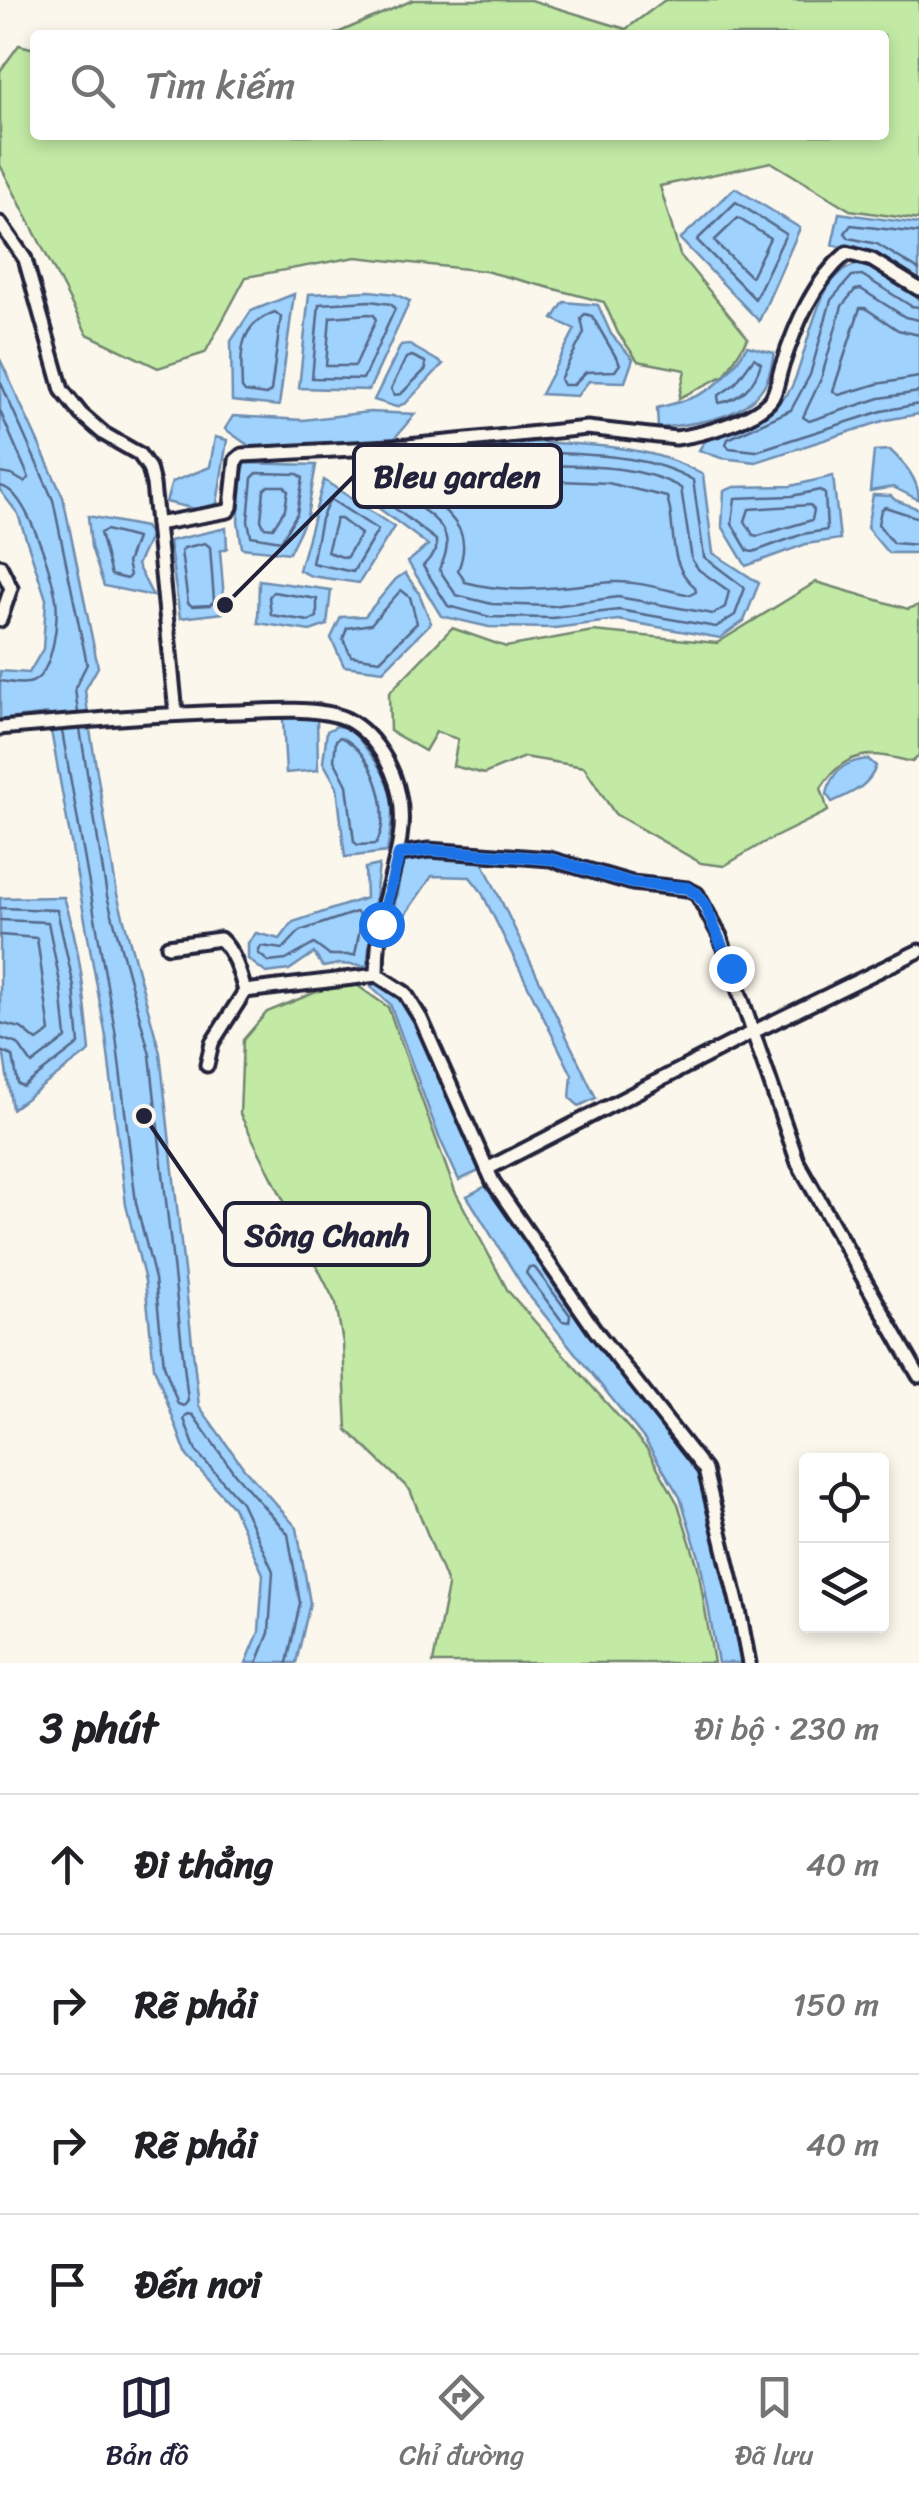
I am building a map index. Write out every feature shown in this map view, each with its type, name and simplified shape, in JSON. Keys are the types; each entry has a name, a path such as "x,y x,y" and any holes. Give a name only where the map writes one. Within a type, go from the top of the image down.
{"street":[{"path":"0,223 25,259 62,390 81,414 104,434 139,454 149,468 154,484 176,714"},
{"path":"157,524 228,511 236,460 242,455 424,444 587,428 688,436 748,417 772,400 806,305 826,270 846,253 872,260 919,289"},
{"path":"0,566 11,588 0,620"},
{"path":"0,728 176,714 274,711 336,715 361,729 384,756 400,796 399,854 384,903 377,975"},
{"path":"399,854 429,850 550,859 632,883 687,888 697,894 720,936 803,1173 919,1376"},
{"path":"168,946 220,939 228,946 245,992"},
{"path":"486,1169 919,951"},
{"path":"208,1065 212,1043 245,992 377,975 405,993 421,1019 486,1169 586,1317 705,1470 748,1663"}],"green space":[{"path":"413,0 531,0 626,29 665,0 919,0 919,220 850,210 771,162 660,186 680,255 748,338 725,375 679,398 685,370 638,361 618,333 604,302 485,271 356,257 246,277 205,353 158,368 87,334 0,165 0,71 19,45 30,48 30,140 889,140 889,30 344,30"},
{"path":"816,582 908,609 919,605 919,756 912,762 872,755 850,760 830,775 821,788 828,811 724,866 701,863 615,814 584,767 524,757 484,774 453,766 458,739 436,732 425,751 390,731 389,693 452,628 506,647 593,631 717,643"},
{"path":"348,979 388,1007 455,1191 508,1291 647,1449 678,1504 698,1567 714,1663 433,1663 448,1586 410,1490 347,1430 343,1343 336,1304 240,1114 243,1040 267,1012"}],"water":[{"path":"735,188 800,228 759,321 680,239"},
{"path":"839,213 919,224 919,281 873,253 832,245"},
{"path":"864,264 919,298 919,414 886,420 756,462 721,458 699,450 718,431 771,409 782,400 798,373 824,294 847,268"},
{"path":"294,294 279,406 232,401 231,341 251,311"},
{"path":"309,294 395,294 410,301 369,390 299,388"},
{"path":"564,302 598,305 611,334 633,359 625,382 589,381 577,396 541,394 575,329 553,319"},
{"path":"408,344 443,364 406,403 396,407 374,400 401,345"},
{"path":"747,346 774,353 767,381 756,396 745,406 717,418 658,428 657,408 710,389 729,372"},
{"path":"0,359 63,497 98,667 85,690 90,730 117,894 160,1053 199,1406 243,1467 297,1528 310,1603 296,1663 246,1663 259,1632 263,1574 233,1507 187,1456 154,1367 145,1281 126,1205 106,1037 48,714 0,720 0,671 29,673 43,649 46,599 18,514 0,490"},
{"path":"369,412 415,414 393,440 252,448 225,429 233,416 303,420"},
{"path":"215,437 227,440 217,504 195,509 166,502 172,482 210,467"},
{"path":"534,442 643,452 703,475 713,553 759,583 744,621 720,638 618,620 554,628 489,627 441,616 408,562 428,545 357,492 369,457 400,460"},
{"path":"890,450 910,473 919,500 893,487 870,491 874,451"},
{"path":"244,463 316,465 307,516 289,553 242,548 238,521"},
{"path":"833,476 840,539 806,544 746,566 722,526 724,491 734,487 791,486"},
{"path":"324,480 394,527 359,583 311,576 299,570"},
{"path":"873,495 891,496 919,509 919,553 888,553 867,528"},
{"path":"88,516 145,527 151,535 137,565 153,596 104,586 91,547"},
{"path":"226,528 227,548 220,551 225,610 180,618 169,541"},
{"path":"405,573 419,593 431,623 383,671 344,666 331,638 341,617 365,616"},
{"path":"259,580 331,590 327,625 310,631 258,623"},
{"path":"286,716 317,716 318,770 286,773"},
{"path":"337,726 351,729 383,773 392,813 387,852 345,857 337,787 323,762 327,731"},
{"path":"868,759 876,766 869,779 859,789 832,802 827,795 835,774 846,765"},
{"path":"436,854 483,863 596,1098 579,1106 570,1098 572,1075 481,891 470,877 432,876 402,919 393,915 403,860"},
{"path":"379,865 367,966 323,967 314,953 289,970 266,973 248,959 248,943 256,933 280,939 293,922 366,898 365,868"},
{"path":"64,897 78,954 90,1051 12,1109 4,1056 0,1055 0,898"},
{"path":"376,982 394,990 410,1011 479,1171 459,1180 390,1004 371,987"},
{"path":"486,1186 704,1481 741,1663 718,1663 700,1560 680,1497 645,1440 527,1293 467,1196"}],"place":[{"name":"Bleu garden","path":"225,605"},
{"name":"Sông Chanh","path":"144,1116"}],"route":[{"path":"381,924 399,854 429,850 550,859 632,883 687,888 697,894 720,936 731,968"}]}
